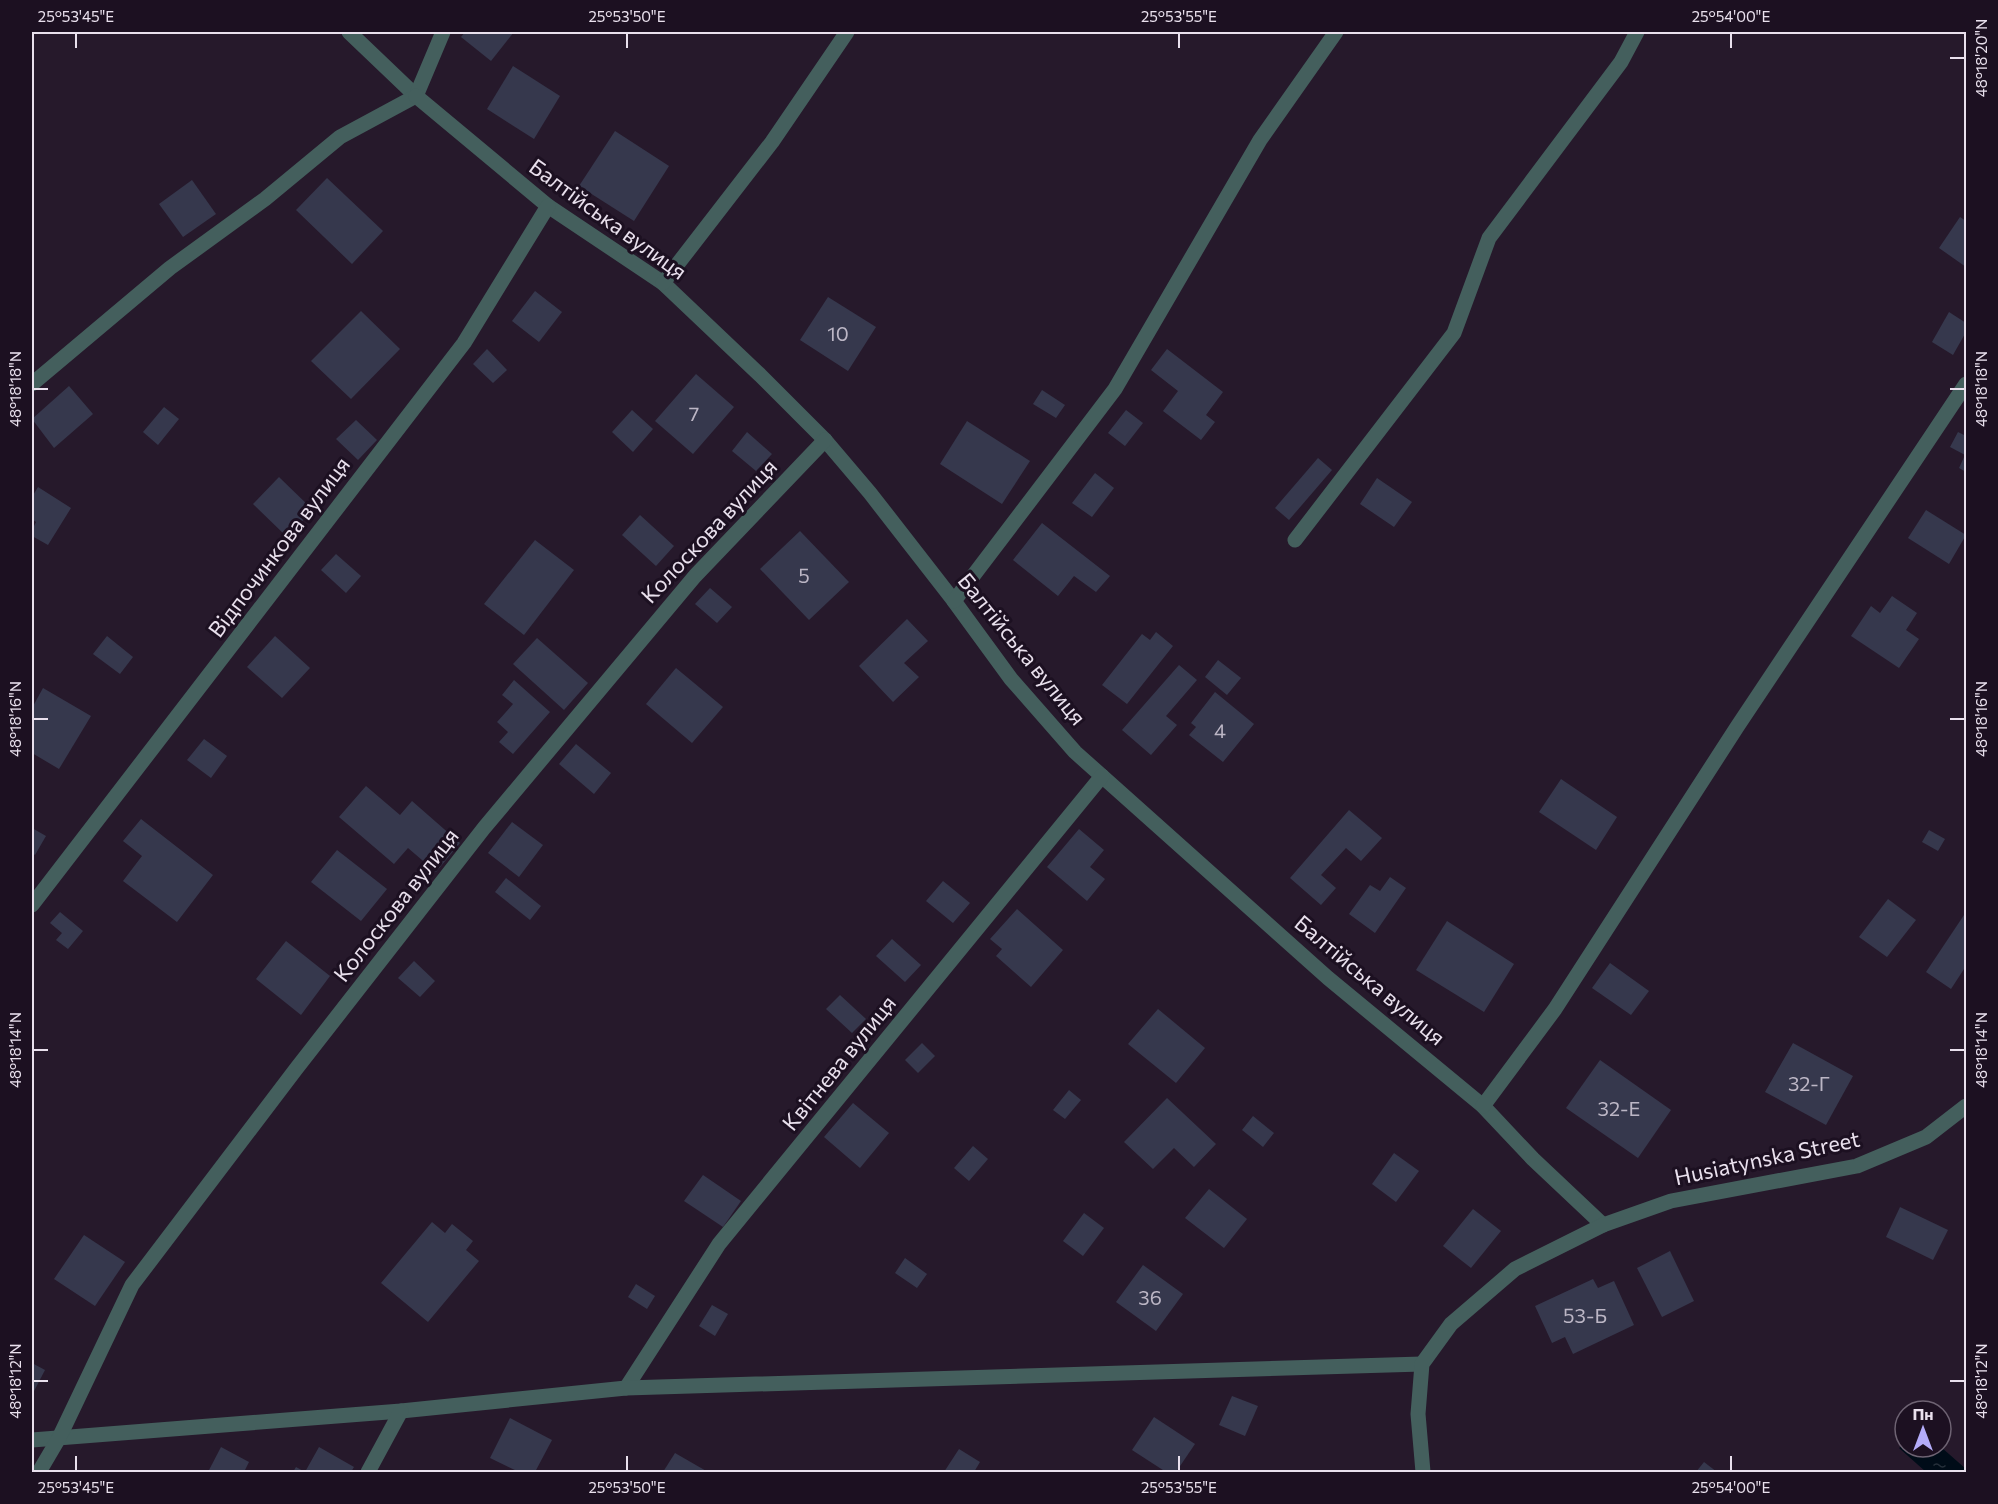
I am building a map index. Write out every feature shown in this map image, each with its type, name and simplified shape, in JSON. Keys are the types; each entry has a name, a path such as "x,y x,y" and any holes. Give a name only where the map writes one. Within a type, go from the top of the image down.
{"street":[{"name":"Балтійська вулиця","path":"349,32 416,96 548,206 663,283 825,440 870,493 1011,679 1076,752 1328,978 1483,1106 1533,1159 1603,1225"},
{"path":"32,384 170,268 265,199 340,137 416,96 443,32"},
{"path":"663,283 772,141 847,32"},
{"path":"954,601 1115,389 1260,140 1336,32"},
{"path":"1295,540 1454,333 1489,238 1621,62 1637,32"},
{"name":"Відпочинкова вулиця","path":"32,905 464,343 548,206"},
{"path":"1483,1106 1555,1009 1737,727 1966,384"},
{"name":"Колоскова вулиця","path":"39,1473 59,1438 132,1285 296,1069 484,828 695,576 825,440"},
{"name":"Квітнева вулиця","path":"626,1388 719,1244 1102,776"},
{"name":"Husiatynska Street","path":"1422,1364 1451,1324 1515,1269 1603,1225 1671,1201 1857,1166 1926,1137 1966,1106"},
{"path":"32,1440 401,1411 626,1388 1422,1364 1418,1414 1423,1473"},
{"path":"368,1473 401,1411"}],"water":[{"path":"1953,1458 1966,1469 1966,1472 1926,1472 1911,1459"}],"building":[{"path":"465,32 514,32 491,61 461,37"},
{"path":"513,66 560,96 534,139 487,109"},
{"path":"615,131 669,166 634,221 579,186"},
{"path":"327,178 383,231 352,264 296,210"},
{"path":"192,180 216,214 183,237 159,204"},
{"path":"1960,217 1966,221 1966,267 1939,248"},
{"path":"535,291 562,312 539,342 512,321"},
{"path":"828,297 876,327 848,371 800,340"},
{"path":"361,311 400,349 351,399 311,361"},
{"path":"1949,312 1966,323 1966,332 1953,355 1932,342"},
{"path":"487,349 507,370 493,383 473,364"},
{"path":"1167,349 1223,392 1206,415 1215,422 1201,440 1163,411 1178,391 1151,370"},
{"path":"696,374 734,407 693,454 655,421"},
{"path":"69,386 93,414 54,448 32,419"},
{"path":"1042,390 1065,405 1056,418 1033,404"},
{"path":"164,407 179,419 158,445 143,432"},
{"path":"632,410 653,429 633,452 612,432"},
{"path":"1126,410 1143,423 1125,446 1108,433"},
{"path":"356,420 377,440 358,460 336,439"},
{"path":"967,421 1030,461 1002,504 940,464"},
{"path":"747,432 772,454 756,471 732,451"},
{"path":"1958,432 1966,436 1966,472 1959,468 1965,455 1950,447"},
{"path":"1318,458 1332,470 1289,520 1275,508"},
{"path":"1095,473 1114,488 1092,517 1072,503"},
{"path":"279,477 313,510 287,537 253,504"},
{"path":"1377,478 1412,502 1394,527 1360,504"},
{"path":"38,487 71,508 48,545 32,536 36,522 32,519 32,497"},
{"path":"1926,510 1966,535 1949,564 1908,538"},
{"path":"640,515 674,546 656,566 622,535"},
{"path":"1042,523 1110,576 1096,592 1074,576 1058,596 1013,560"},
{"path":"800,531 849,582 809,620 760,569"},
{"path":"535,540 574,570 524,635 484,604"},
{"path":"336,554 361,576 346,593 321,570"},
{"path":"710,588 732,607 717,623 695,604"},
{"path":"1892,596 1917,613 1906,630 1919,639 1899,668 1851,636 1871,606 1880,613"},
{"path":"907,619 928,641 904,663 919,677 893,702 859,666"},
{"path":"1156,632 1173,646 1127,704 1102,685 1142,634 1150,640"},
{"path":"107,636 133,657 120,674 93,654"},
{"path":"275,636 310,668 282,698 247,667"},
{"path":"537,638 588,683 564,710 513,664"},
{"path":"1218,660 1241,678 1227,695 1205,677"},
{"path":"1179,665 1197,680 1166,716 1177,725 1151,755 1122,730"},
{"path":"676,668 723,707 692,743 646,704"},
{"path":"514,680 550,712 513,754 499,742 508,732 497,722 513,704 502,695"},
{"path":"43,688 91,716 59,769 32,753 32,708"},
{"path":"1215,692 1254,724 1223,762 1189,735 1196,727 1191,723"},
{"path":"204,739 227,756 211,778 187,760"},
{"path":"576,744 611,773 594,794 559,764"},
{"path":"1561,779 1617,817 1596,850 1539,812"},
{"path":"366,786 400,815 412,801 460,843 436,872 408,848 394,864 339,817"},
{"path":"1349,810 1382,838 1361,861 1346,848 1321,875 1336,888 1321,905 1290,878"},
{"path":"141,819 213,875 177,922 123,881 142,856 123,841"},
{"path":"512,822 543,845 519,877 488,853"},
{"path":"32,828 46,836 35,855 32,853"},
{"path":"1079,829 1104,850 1090,867 1105,879 1087,901 1047,867"},
{"path":"1929,830 1945,839 1938,851 1922,842"},
{"path":"337,850 387,889 361,921 311,882"},
{"path":"1390,877 1406,888 1375,933 1349,914 1370,885 1380,891"},
{"path":"506,878 541,906 530,920 495,892"},
{"path":"943,881 970,903 953,923 926,901"},
{"path":"1888,899 1916,920 1887,957 1859,937"},
{"path":"1017,909 1063,950 1031,987 996,956 1002,949 990,939"},
{"path":"60,912 83,931 68,949 56,940 62,933 50,923"},
{"path":"1966,912 1966,966 1951,989 1926,972"},
{"path":"1447,921 1514,964 1484,1012 1416,970"},
{"path":"892,939 921,965 905,982 876,956"},
{"path":"286,941 330,976 301,1015 256,979"},
{"path":"414,961 435,981 420,997 398,978"},
{"path":"1610,963 1649,991 1631,1015 1592,988"},
{"path":"840,995 866,1019 852,1033 826,1009"},
{"path":"1158,1009 1205,1048 1176,1083 1128,1044"},
{"path":"922,1043 935,1056 918,1073 905,1060"},
{"path":"1793,1043 1853,1076 1826,1125 1765,1092"},
{"path":"1600,1060 1671,1110 1638,1158 1566,1108"},
{"path":"1069,1090 1081,1100 1065,1119 1053,1110"},
{"path":"1167,1098 1216,1144 1194,1167 1174,1148 1153,1169 1124,1142"},
{"path":"853,1103 889,1133 860,1168 824,1137"},
{"path":"1253,1116 1274,1133 1263,1147 1242,1130"},
{"path":"973,1146 988,1159 969,1181 954,1168"},
{"path":"1394,1153 1419,1171 1396,1202 1372,1184"},
{"path":"703,1175 741,1201 723,1227 684,1201"},
{"path":"1209,1189 1247,1219 1224,1248 1185,1218"},
{"path":"1900,1207 1948,1230 1933,1260 1886,1237"},
{"path":"1473,1209 1501,1231 1471,1268 1443,1246"},
{"path":"1084,1213 1104,1228 1083,1256 1063,1241"},
{"path":"432,1222 445,1233 452,1224 473,1241 466,1250 479,1261 428,1322 381,1283"},
{"path":"84,1235 125,1262 95,1306 54,1279"},
{"path":"1670,1251 1694,1301 1662,1317 1637,1268"},
{"path":"905,1258 927,1274 917,1288 895,1273"},
{"path":"1143,1265 1183,1294 1156,1331 1116,1302"},
{"path":"1593,1279 1598,1288 1614,1281 1634,1325 1573,1354 1565,1337 1552,1343 1535,1306"},
{"path":"636,1284 655,1296 647,1309 628,1297"},
{"path":"712,1305 728,1314 715,1336 699,1326"},
{"path":"32,1363 45,1370 32,1395"},
{"path":"1232,1396 1258,1406 1245,1436 1219,1425"},
{"path":"1154,1417 1195,1444 1176,1472 1166,1472 1132,1450"},
{"path":"510,1418 552,1440 535,1472 519,1472 490,1458"},
{"path":"221,1447 249,1462 244,1472 208,1472"},
{"path":"319,1447 354,1467 351,1472 305,1472"},
{"path":"959,1449 980,1462 974,1472 944,1472"},
{"path":"675,1453 708,1472 663,1472"},
{"path":"1704,1462 1717,1472 1696,1472"},
{"path":"296,1467 305,1472 293,1472"}]}
